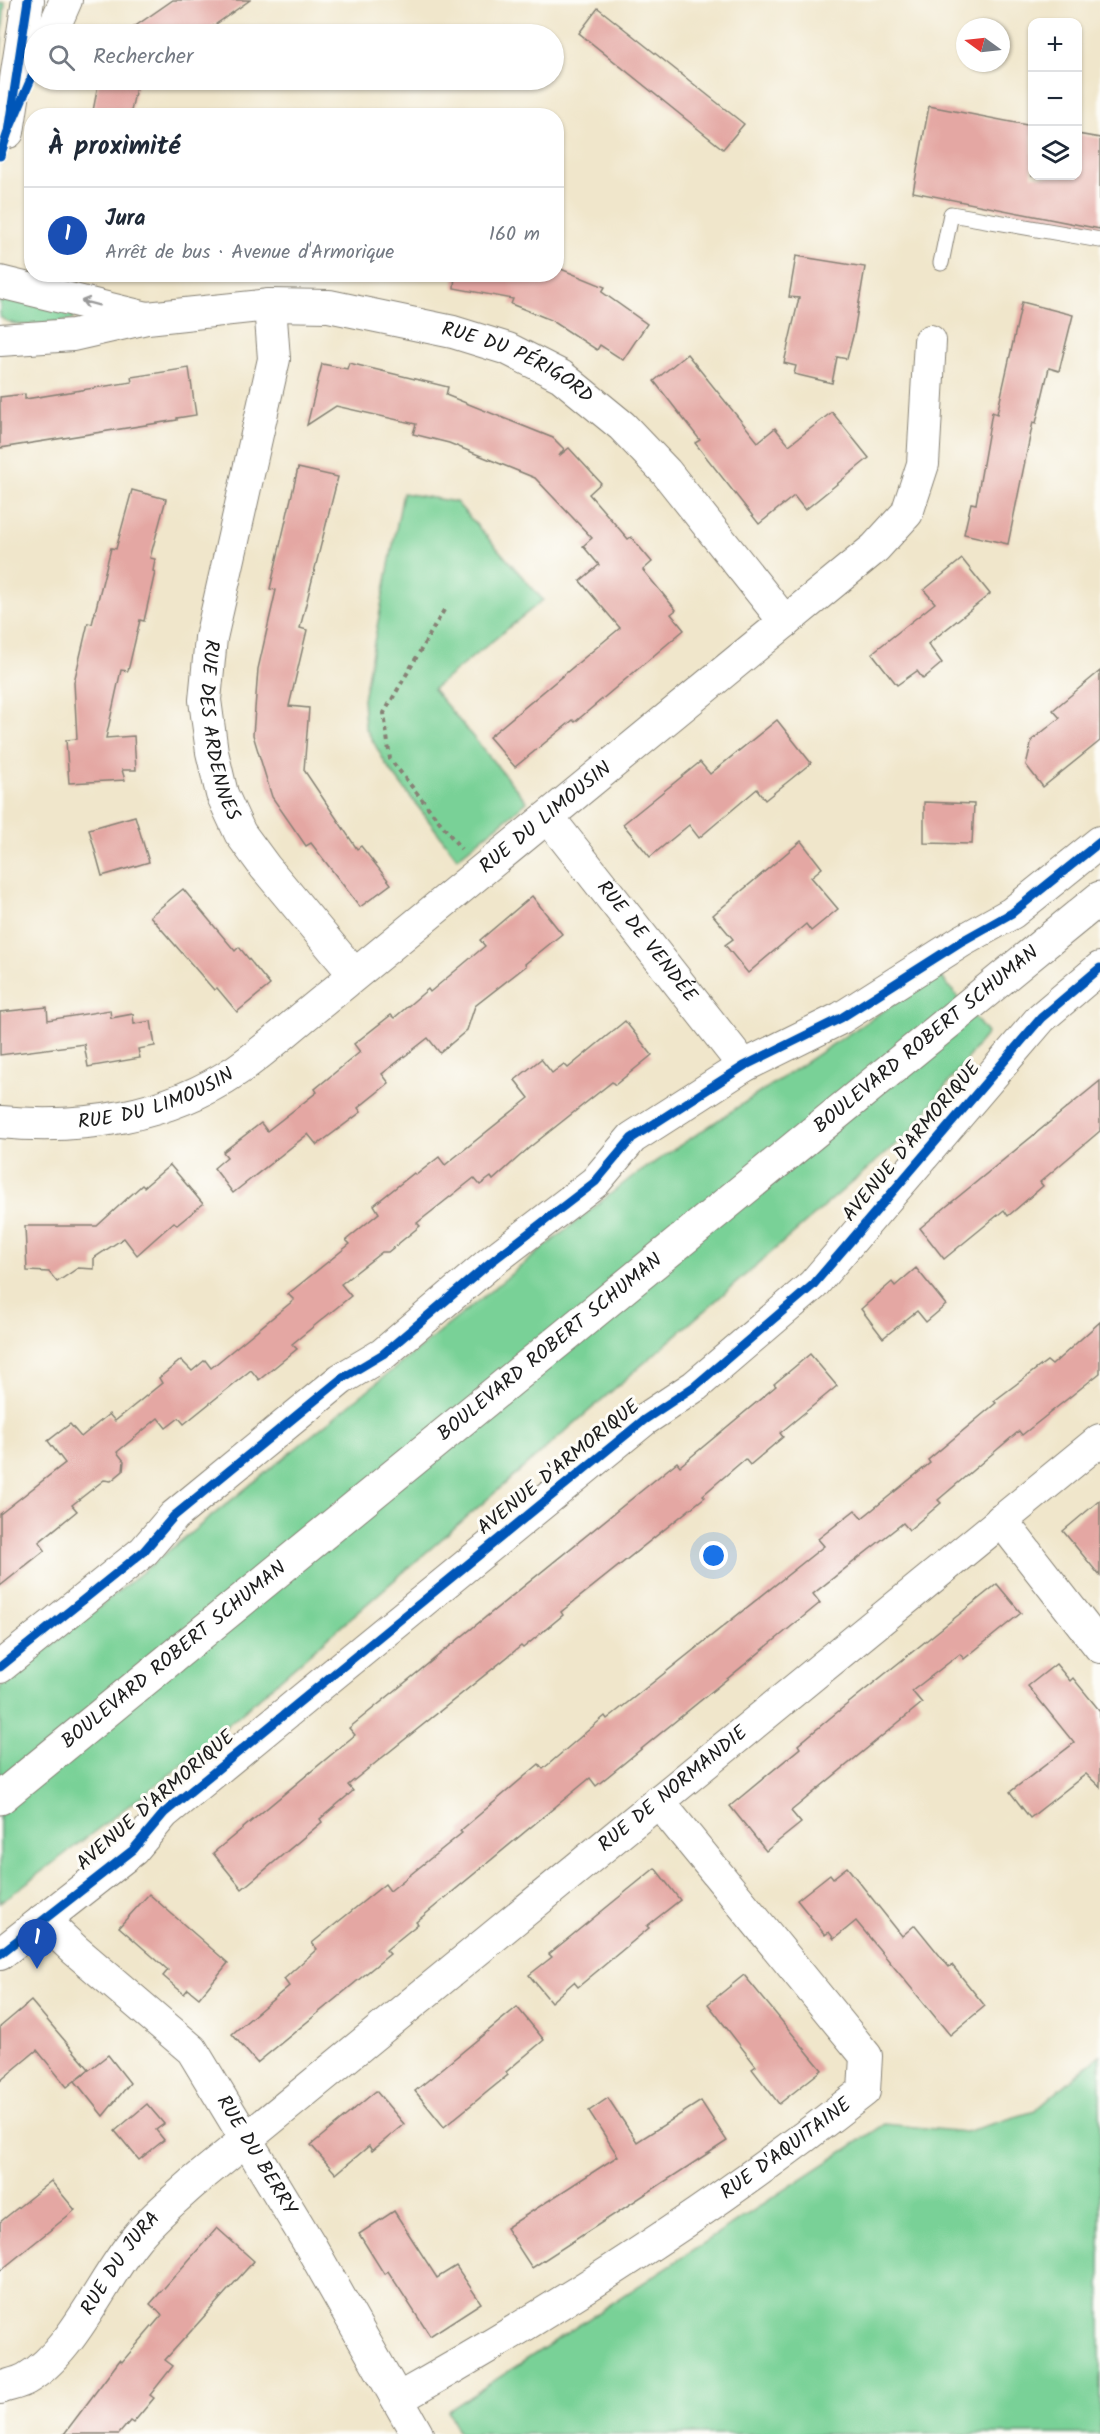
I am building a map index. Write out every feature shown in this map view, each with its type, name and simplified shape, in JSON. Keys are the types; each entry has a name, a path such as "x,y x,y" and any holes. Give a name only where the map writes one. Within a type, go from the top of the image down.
{"main road":[{"name":"BOULEVARD ROBERT SCHUMAN","path":"0,1798 1100,898"}],"street":[{"path":"2,137 28,0"},
{"path":"55,24 66,0"},
{"path":"2,137 25,90"},
{"name":"RUE DU PÉRIGORD","path":"0,282 147,318"},
{"name":"RUE DU PÉRIGORD","path":"0,340 73,335 147,318 270,305 329,306 453,332 508,349 561,376 622,426 666,472 785,622"},
{"name":"RUE DES ARDENNES","path":"270,305 274,359 211,638 206,700 210,742 222,794 240,832 265,867 354,974"},
{"name":"RUE DU LIMOUSIN","path":"0,1122 31,1125 93,1123 147,1111 191,1095 236,1071 875,548 908,513 923,464 930,341"},
{"name":"RUE DE VENDÉE","path":"548,817 744,1066"},
{"path":"0,1667 144,1551 174,1516 341,1379 383,1354 491,1262 595,1182 632,1138 744,1066 841,1018 962,941 1012,913 1100,842"},
{"name":"AVENUE D'ARMORIQUE","path":"0,1954 133,1850 164,1813 644,1420 695,1386 813,1285 1041,1018 1100,968"},
{"name":"RUE DE NORMANDIE","path":"247,2140 280,2110 1100,1440"},
{"path":"1001,1521 1100,1647"},
{"name":"RUE D'AQUITAINE","path":"398,2399 527,2323 693,2217 784,2154 864,2091 866,2056 658,1801"},
{"name":"RUE DU BERRY","path":"43,1920 192,2050 310,2245 417,2434"},
{"name":"RUE DU JURA","path":"0,2388 26,2379 51,2358 75,2332 103,2285 135,2240 164,2209 247,2140"}],"lane":[{"path":"941,263 951,214 1100,240"}],"path":[{"path":"444,610 384,713 390,759 480,873"}],"green space":[{"path":"0,3 5,3 0,60"},
{"path":"0,296 75,313 72,320 34,325 15,324 0,317"},
{"path":"403,493 456,502 543,600 433,689 527,802 457,858 387,766 365,727 363,699"},
{"path":"939,974 987,1033 911,1131 177,1769 0,1903 0,1687 629,1179"},
{"path":"1100,2055 1100,2434 459,2434 448,2411 885,2124 965,2132 1035,2111"}],"building":[{"path":"173,0 250,0 216,24 138,24"},
{"path":"598,8 744,124 723,149 579,33"},
{"path":"97,90 136,90 132,108 94,108"},
{"path":"929,106 1028,125 1028,180 1082,180 1082,135 1100,138 1100,229 913,192"},
{"path":"796,256 865,267 847,359 837,357 832,383 794,374 796,366 784,363 799,298 789,297"},
{"path":"564,270 605,287 602,292 647,324 623,360 600,345 597,350 551,320 511,304 513,299 454,288 454,282 564,282"},
{"path":"1022,302 1073,315 1059,371 1049,368 1036,423 1033,422 1008,544 964,534 971,503 976,504 992,412 997,414"},
{"path":"687,354 758,442 775,428 789,445 832,412 869,458 805,510 794,496 759,524 695,443 700,440 654,381"},
{"path":"349,363 448,387 446,395 553,438 564,449 559,456 569,448 601,483 589,494 628,539 631,537 652,562 643,570 676,610 671,614 684,630 575,722 573,720 515,767 489,737 620,628 580,581 599,565 583,546 592,538 535,478 449,443 413,434 416,424 336,406 307,425 322,364 347,369"},
{"path":"189,368 196,415 0,448 0,397 25,394 25,399 132,382 131,377"},
{"path":"298,468 338,477 300,628 307,630 289,706 309,708 304,770 357,849 361,846 391,884 360,907 311,843 306,846 272,797 253,735 258,669 276,590 270,589"},
{"path":"132,490 166,499 150,558 155,559 153,571 155,572 144,621 140,620 128,671 121,670 106,738 134,736 136,770 122,770 125,780 69,783 66,740 77,739 74,682 88,623 92,624 111,548 116,549"},
{"path":"962,559 990,594 928,644 942,663 923,679 917,671 897,685 872,653 935,603 924,590"},
{"path":"1100,671 1100,741 1043,787 1026,765 1032,740 1060,718 1053,710"},
{"path":"777,720 811,763 765,800 757,789 699,838 689,825 650,857 623,824 700,762 710,774"},
{"path":"924,802 974,804 972,844 924,843"},
{"path":"135,816 149,862 102,876 89,829"},
{"path":"801,841 822,868 811,877 838,909 811,931 806,924 748,973 725,945 733,939 713,915"},
{"path":"183,889 235,951 239,947 270,985 237,1012 217,988 214,990 150,916"},
{"path":"532,896 562,934 475,1006 467,1030 440,1053 428,1038 382,1074 389,1083 358,1108 361,1112 317,1145 308,1134 233,1193 214,1168 227,1157 223,1152 261,1123 267,1131 317,1092 315,1089 360,1052 354,1044 391,1015 394,1018 428,989 430,992 485,946 480,940"},
{"path":"47,1007 48,1020 110,1010 111,1018 133,1014 134,1024 151,1021 155,1046 138,1049 140,1058 88,1067 84,1044 0,1055 0,1012"},
{"path":"625,1021 652,1055 615,1085 612,1082 530,1147 493,1180 491,1177 480,1185 474,1178 417,1223 420,1226 388,1252 382,1252 341,1284 351,1296 292,1344 297,1349 259,1380 251,1370 184,1424 179,1418 166,1428 158,1418 117,1452 124,1461 123,1471 111,1481 104,1480 72,1505 77,1511 39,1542 45,1550 0,1586 0,1514 65,1463 48,1441 70,1424 81,1437 109,1414 115,1421 162,1383 159,1378 181,1360 192,1371 205,1360 211,1368 294,1300 288,1294 350,1244 346,1240 379,1213 374,1205 414,1173 416,1175 439,1157 445,1165 529,1098 515,1080 541,1059 552,1073 564,1064 568,1068"},
{"path":"1100,1081 1100,1131 1040,1182 1043,1186 1008,1216 1004,1210 944,1259 920,1228"},
{"path":"170,1165 203,1204 177,1225 174,1222 137,1255 124,1238 94,1258 94,1269 78,1268 57,1282 49,1272 27,1271 25,1226 97,1226 142,1185 144,1187"},
{"path":"916,1268 946,1305 926,1322 917,1311 883,1338 861,1309 892,1282 895,1286"},
{"path":"1100,1322 1100,1373 1022,1435 1019,1431 938,1500 941,1503 909,1530 903,1523 813,1594 820,1603 596,1786 590,1778 416,1922 418,1924 386,1950 390,1954 257,2063 232,2034 289,1986 284,1979 317,1949 312,1943 385,1884 390,1891 462,1833 460,1831 539,1764 543,1769 605,1716 607,1719 824,1546 818,1539 855,1510 862,1518 930,1463 928,1460 996,1403 994,1401 1047,1361 1052,1365"},
{"path":"810,1354 837,1386 780,1433 783,1437 750,1465 745,1459 703,1495 705,1497 561,1612 563,1615 523,1648 521,1646 348,1785 353,1791 320,1819 322,1822 242,1889 213,1853 355,1735 349,1728 677,1462 680,1466 776,1386 774,1384"},
{"path":"1100,1500 1100,1576 1063,1531"},
{"path":"997,1584 1021,1613 964,1659 960,1654 912,1691 922,1703 791,1811 801,1823 766,1851 730,1806 800,1748 798,1745 830,1718"},
{"path":"1056,1664 1070,1681 1073,1678 1100,1711 1100,1787 1086,1774 1030,1818 1010,1792 1074,1743 1028,1686"},
{"path":"847,1867 902,1936 915,1925 949,1967 952,1965 985,2006 950,2035 856,1921 834,1939 829,1932 825,1935 797,1900 830,1874 833,1878"},
{"path":"655,1868 680,1900 578,1987 574,1982 551,2002 529,1975 552,1957 549,1954"},
{"path":"149,1894 228,1963 199,1998 188,1989 184,1994 163,1976 168,1970 119,1927"},
{"path":"744,1975 822,2070 779,2104 752,2069 756,2066 708,2004"},
{"path":"31,2001 89,2069 67,2087 37,2050 0,2081 0,2027"},
{"path":"517,2007 544,2040 506,2072 508,2075 444,2127 415,2091"},
{"path":"108,2055 130,2083 103,2116 75,2081"},
{"path":"376,2091 404,2124 372,2151 369,2146 336,2174 311,2145"},
{"path":"608,2098 637,2142 701,2101 727,2141 532,2268 506,2228 618,2156 589,2111"},
{"path":"147,2104 164,2124 156,2130 164,2140 139,2160 115,2131"},
{"path":"51,2181 75,2210 0,2271 0,2222"},
{"path":"394,2211 437,2278 456,2266 481,2303 430,2336 388,2271 384,2274 359,2234"},
{"path":"217,2228 254,2261 165,2360 173,2366 150,2395 154,2398 133,2423 130,2421 119,2434 64,2434 120,2360 122,2362 162,2315 150,2304"}],"cycle path":[{"path":"24,24 28,0"},
{"path":"8,132 24,26"},
{"path":"0,156 26,90"},
{"path":"0,1667 144,1551 174,1516 341,1379 383,1354 491,1262 595,1182 632,1138 744,1066 841,1018 962,941 1012,913 1100,842"},
{"path":"0,1954 133,1850 164,1813 644,1420 695,1386 813,1285 1041,1018 1100,968"}],"place":[{"name":"Jura","path":"37,1969"}]}
